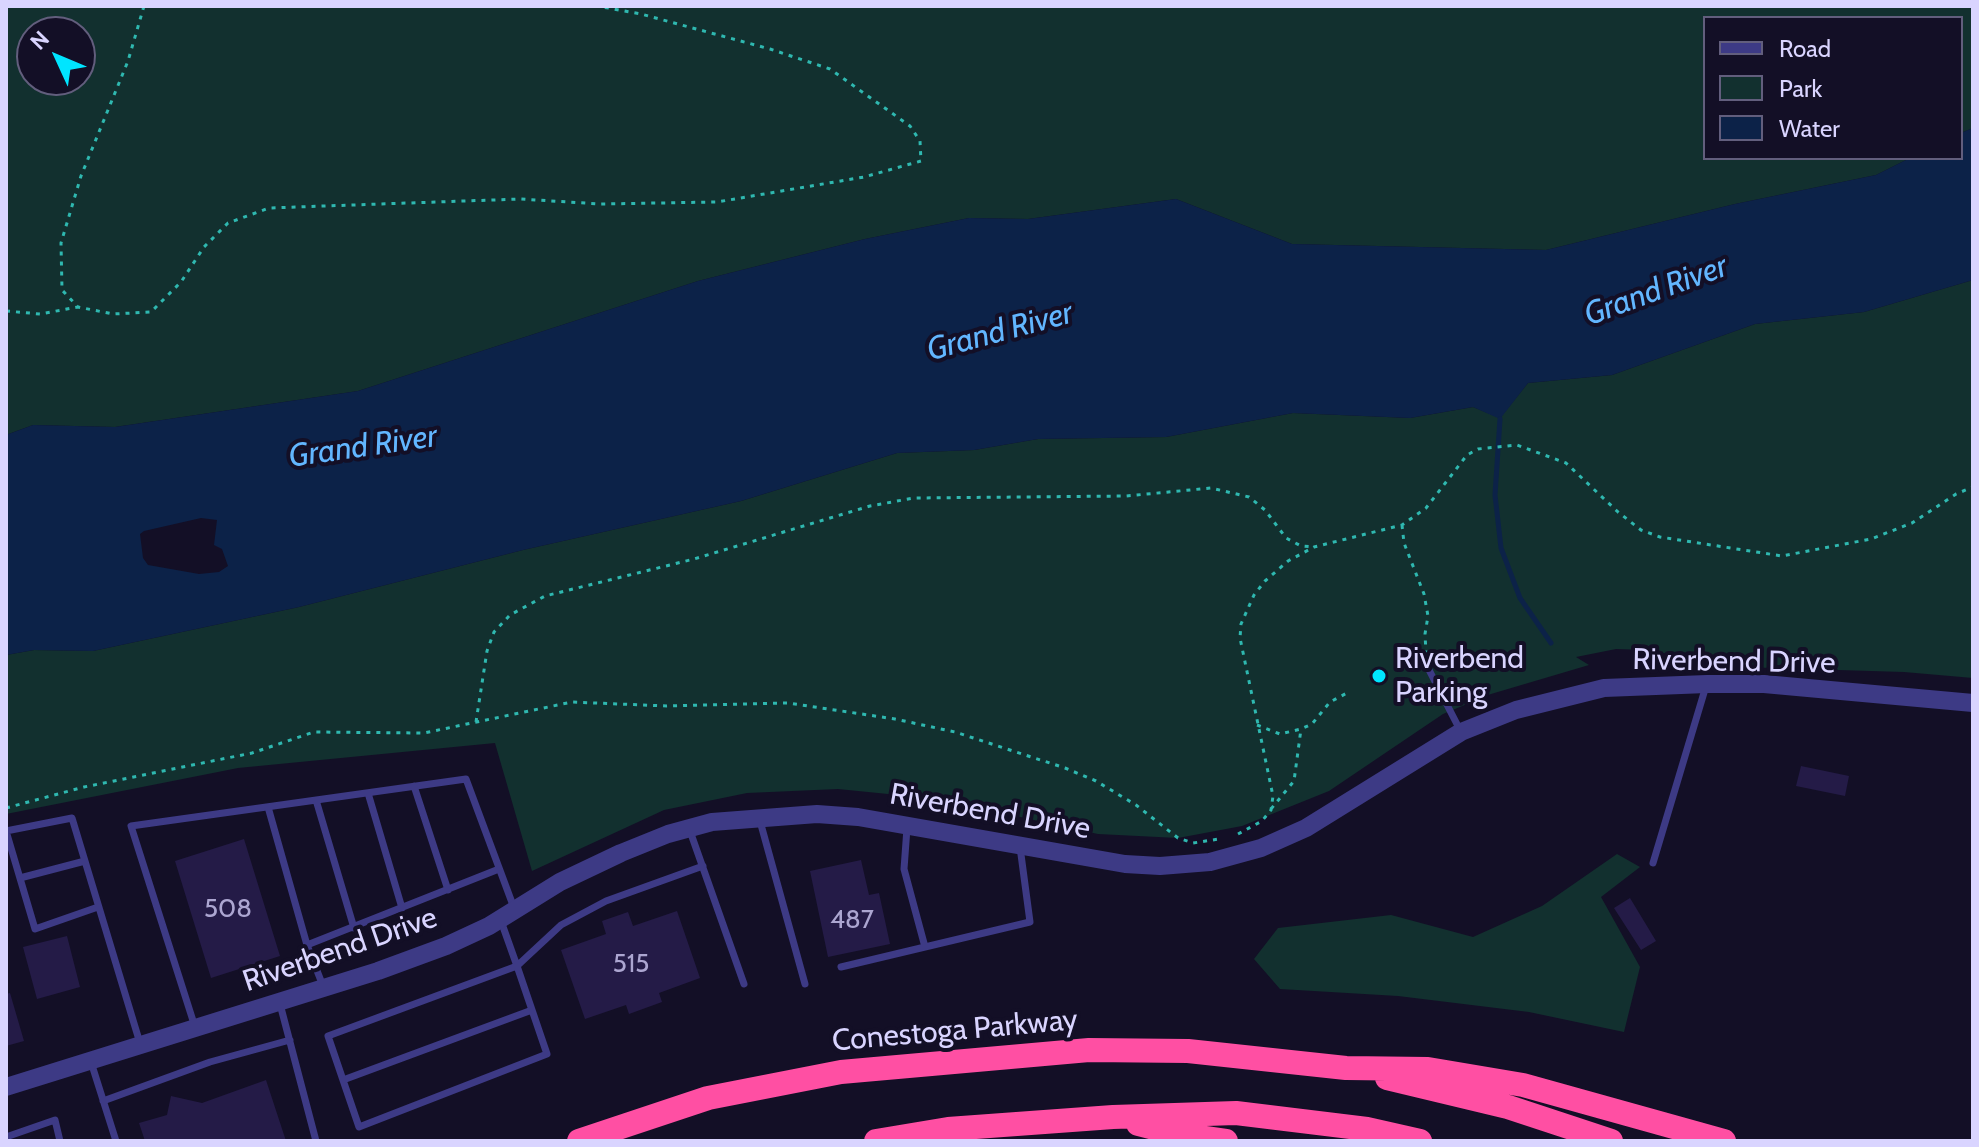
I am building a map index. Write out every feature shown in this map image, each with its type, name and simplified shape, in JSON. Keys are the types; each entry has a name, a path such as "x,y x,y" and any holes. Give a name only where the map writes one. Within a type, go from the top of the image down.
{"highway":[{"name":"Conestoga Parkway","path":"579,1141 708,1098 841,1072 1089,1050 1188,1051 1346,1068 1428,1069 1523,1085 1724,1141"},
{"name":"Conestoga Parkway","path":"1346,1068 1508,1107 1611,1141"},
{"path":"876,1141 948,1129 1113,1117 1236,1113 1367,1129 1420,1141"},
{"path":"1113,1117 1177,1134 1226,1141"}],"street":[{"name":"Riverbend Drive","path":"6,1087 324,988 446,946 508,914 560,882 609,859 668,834 712,822 817,814 858,817 1125,864 1160,866 1210,862 1261,848 1306,828 1461,732 1516,710 1604,688 1764,684 1973,703"}],"lane":[{"path":"1426,664 1461,732"},
{"path":"1653,863 1707,684"},
{"path":"195,1028 131,826 466,779 499,869 517,966 547,1054 359,1127 328,1036 517,966 561,925 606,901 703,866"},
{"path":"414,786 448,890"},
{"path":"368,793 402,908"},
{"path":"316,800 354,928"},
{"path":"268,807 307,945 324,988"},
{"path":"98,907 35,929 6,831 72,818 140,1045"},
{"path":"759,818 805,984"},
{"path":"908,825 904,869 925,947"},
{"path":"689,828 744,984"},
{"path":"841,967 1030,922 1020,845"},
{"path":"20,878 85,861"},
{"path":"307,945 499,869"},
{"path":"280,1001 316,1141"},
{"path":"343,1080 532,1010"},
{"path":"103,1101 210,1062 290,1040"},
{"path":"91,1060 116,1141"},
{"path":"6,1137 55,1120 60,1141"}],"path":[{"path":"78,307 62,290 61,243 81,176 128,61 144,6"},
{"path":"6,311 40,314 78,307 113,314 151,312 181,282 204,247 228,223 269,208 520,199 600,204 717,202 864,177 921,161 920,141 910,126 830,69 770,49 641,14 597,6"},
{"path":"1271,810 1271,782 1240,638 1246,608 1265,581 1288,561 1314,547 1402,525 1426,508 1467,455 1478,449 1517,445 1566,463 1641,530 1660,537 1782,556 1871,539 1912,523 1956,494 1973,487"},
{"path":"476,722 487,651 494,632 510,615 545,596 694,559 870,506 914,498 1126,496 1211,488 1249,497 1265,510 1286,538 1301,546 1314,547"},
{"path":"1402,525 1404,543 1426,605 1426,664"},
{"path":"1257,725 1280,734 1301,729 1312,724 1330,702 1347,693"},
{"path":"6,808 84,787 252,753 314,732 424,733 572,702 667,706 788,703 880,716 955,732 1065,768 1117,792 1185,841 1193,843 1223,838"},
{"path":"1235,835 1253,828 1294,781 1301,729"}],"green space":[{"path":"6,6 1973,6 1973,128 1963,132 1963,16 1703,16 1703,160 1906,160 1876,175 1735,204 1546,250 1292,244 1176,199 1028,219 969,218 865,239 698,281 358,391 115,427 33,425 6,435"},
{"path":"1973,280 1973,678 1904,672 1740,667 1647,650 1616,649 1576,657 1589,665 1491,694 1443,714 1329,791 1242,826 1178,838 1098,834 938,799 838,789 747,793 664,810 532,871 495,743 238,768 6,814 6,655 34,650 93,651 299,607 523,550 741,501 897,453 974,450 1038,439 1166,437 1293,413 1410,418 1473,407 1500,418 1528,383 1612,375 1755,324 1864,312"},
{"path":"1617,854 1640,867 1601,897 1640,967 1624,1032 1529,1012 1398,996 1280,989 1254,959 1278,928 1391,915 1473,937 1542,906"}],"water":[{"name":"Grand River","path":"1973,128 1973,280 1864,312 1755,324 1612,375 1528,383 1500,419 1473,407 1410,418 1293,413 1166,437 1038,439 974,450 897,453 741,501 523,550 299,607 93,651 34,650 6,655 6,435 33,425 115,427 358,391 698,281 865,239 969,218 1028,219 1176,199 1292,244 1546,250 1735,204 1876,175 1906,160 1963,160 1963,132","holes":["201,518 217,520 214,545 222,549 228,566 219,572 199,574 148,565 143,558 140,534"]}],"building":[{"path":"1801,766 1849,776 1845,796 1796,786"},
{"path":"244,839 280,956 211,978 175,861"},
{"path":"861,860 869,895 879,893 890,944 828,957 810,871"},
{"path":"1630,898 1656,941 1641,950 1614,908"},
{"path":"677,911 700,978 659,993 662,1002 629,1014 626,1005 585,1019 561,950 606,934 602,921 628,912 633,926"},
{"path":"67,936 80,987 37,999 23,947"},
{"path":"10,993 24,1041 6,1046 6,994"},
{"path":"266,1080 286,1141 145,1141 139,1123 167,1115 171,1096 202,1103"}],"waterway":[{"path":"1500,419 1495,495 1501,548 1520,598 1551,643"}],"place":[{"name":"Riverbend Parking","path":"1379,676"}]}
